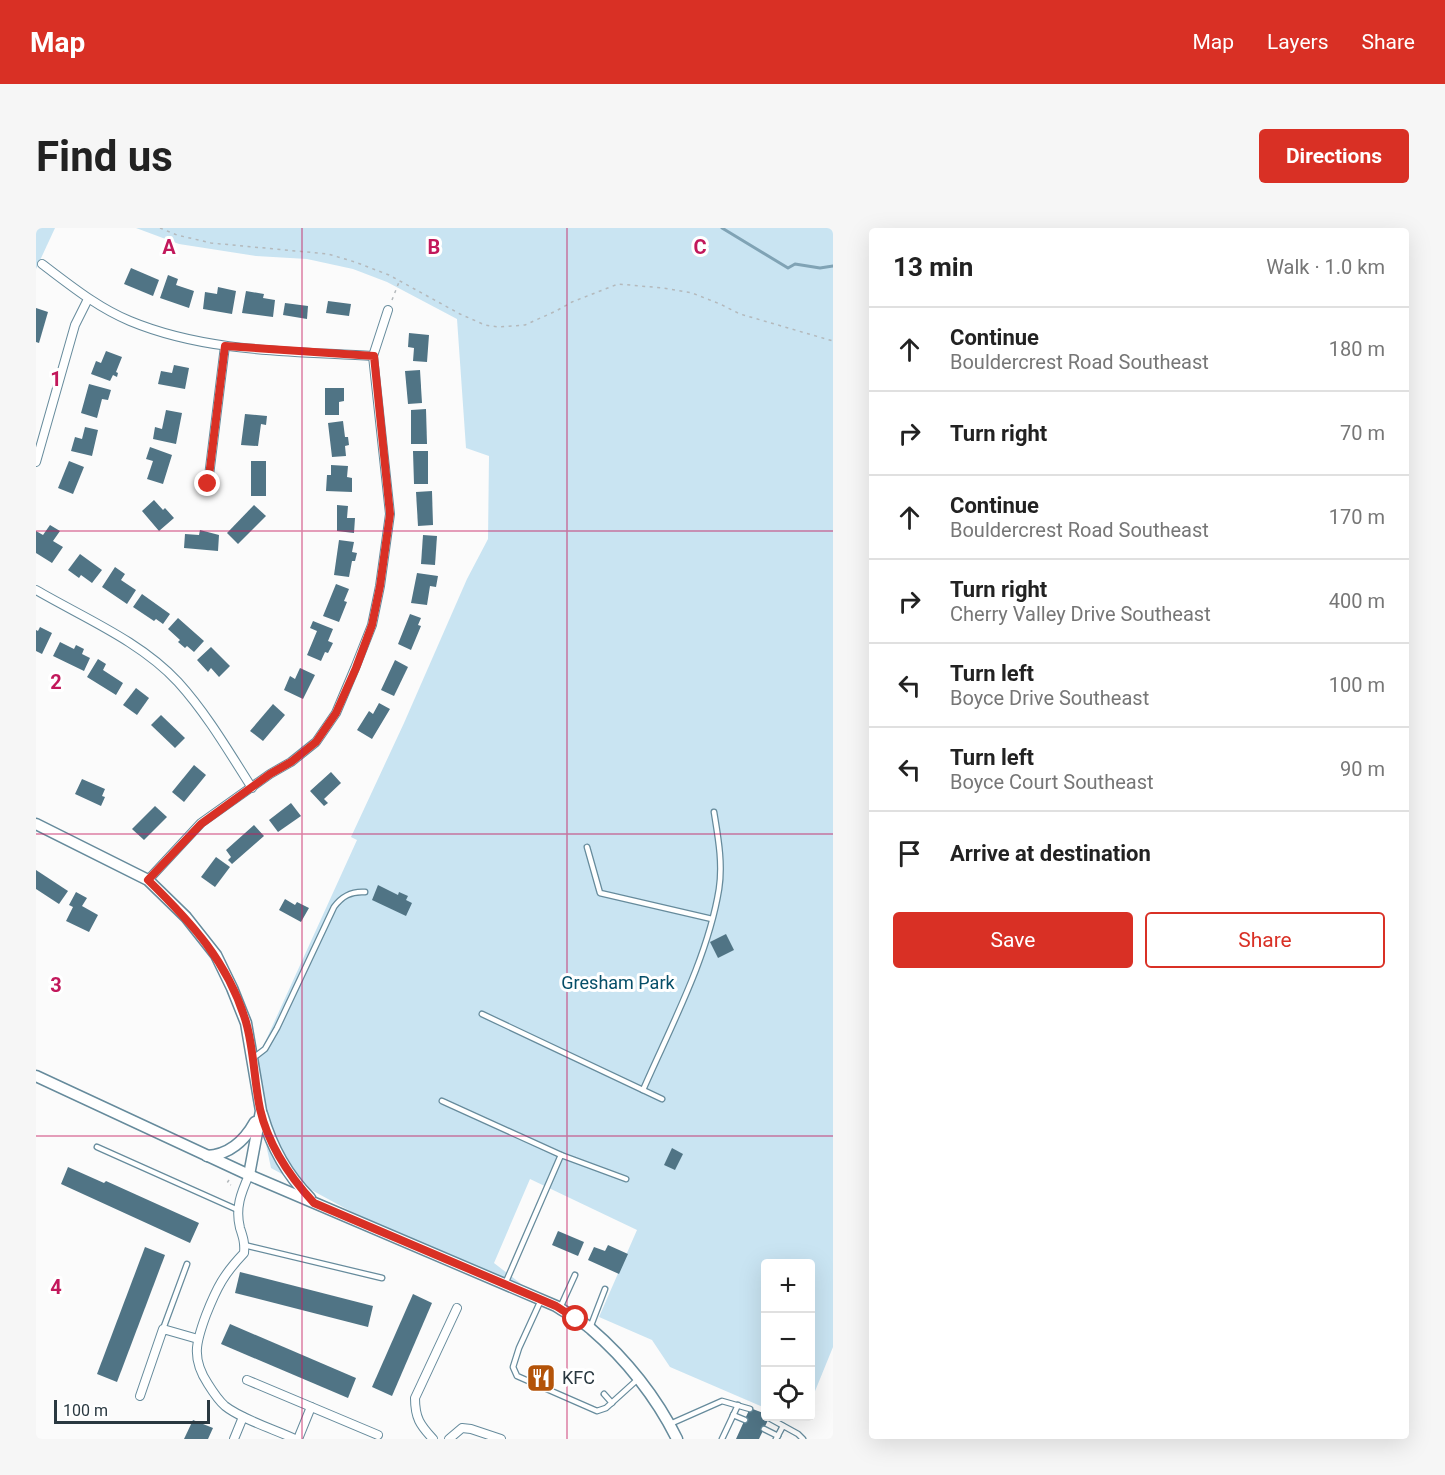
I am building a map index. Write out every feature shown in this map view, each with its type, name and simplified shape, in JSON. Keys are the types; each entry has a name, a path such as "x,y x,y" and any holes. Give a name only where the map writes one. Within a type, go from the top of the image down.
{"street":[{"path":"42,264 88,298 130,321 191,341 225,346 374,356"},
{"path":"36,462 75,326 88,298"},
{"path":"148,880 201,824 316,742 336,713 372,625 390,514 374,356 388,310"},
{"path":"208,484 225,346"},
{"path":"36,590 132,645 178,682 219,736 252,788"},
{"path":"36,824 148,880 186,917 216,955 246,1023 267,1133 296,1183 314,1203"},
{"path":"36,1076 249,1175 560,1309 590,1328 634,1371 670,1424 677,1439"},
{"path":"207,1156 223,1153 242,1141 261,1111"},
{"path":"261,1111 249,1175 238,1206 244,1253 225,1274 211,1302 198,1339 197,1362 201,1373 220,1400 243,1417 297,1439 311,1407"},
{"path":"433,1439 419,1424 415,1410 415,1398 457,1308"},
{"path":"140,1396 163,1329 198,1339"},
{"path":"247,1380 378,1435"},
{"path":"234,1439 243,1417"},
{"path":"449,1439 462,1428 501,1439"}],"lane":[{"path":"643,1090 690,982 712,919 719,888 720,848 714,812"},
{"path":"587,847 600,893 712,919"},
{"path":"252,1059 265,1049 278,1028 334,907 348,894 365,892"},
{"path":"482,1014 662,1099"},
{"path":"442,1101 561,1155 626,1179"},
{"path":"97,1148 238,1206"},
{"path":"505,1284 561,1155"},
{"path":"244,1245 382,1278"},
{"path":"163,1329 187,1264"},
{"path":"560,1309 575,1275"},
{"path":"590,1328 605,1289"},
{"path":"541,1300 513,1367 518,1376 597,1411 612,1403 638,1379"},
{"path":"524,1337 532,1341"},
{"path":"604,1394 612,1403"},
{"path":"670,1424 722,1401 750,1409"},
{"path":"722,1439 738,1405"},
{"path":"733,1415 745,1420"},
{"path":"774,1421 803,1439"},
{"path":"764,1429 777,1437 783,1426"}],"path":[{"path":"160,228 211,243 328,254 356,262 485,325 498,327 525,325 572,302 618,284 692,293 740,314 833,341"},
{"path":"388,310 399,281"},
{"path":"229,1180 227,1183 231,1185"}],"green space":[{"path":"36,228 55,228 36,269"},
{"name":"Gresham Park","path":"136,228 833,228 833,1347 815,1391 815,1259 761,1259 761,1406 670,1367 652,1340 599,1317 637,1230 530,1179 494,1263 529,1290 396,1236 271,1168 251,1073 357,840 351,837 467,579 488,539 489,456 466,448 457,319 387,282 353,269 307,259 256,256 179,244"}],"building":[{"path":"131,268 159,280 153,296 124,284"},
{"path":"168,275 178,279 176,285 194,291 189,308 160,298"},
{"path":"218,287 236,291 232,314 203,309 205,292 217,294"},
{"path":"246,291 264,294 263,298 275,300 273,317 242,313"},
{"path":"328,301 351,304 349,316 326,313"},
{"path":"285,303 308,306 307,319 283,315"},
{"path":"36,308 48,312 39,343 36,342"},
{"path":"409,333 429,335 427,362 413,361 414,348 408,347"},
{"path":"106,351 122,357 116,372 117,377 113,375 110,381 91,374 96,361 101,363"},
{"path":"174,365 189,368 185,389 158,384 161,371 172,373"},
{"path":"420,370 422,403 408,404 405,371"},
{"path":"89,384 111,390 108,400 102,399 97,418 81,413"},
{"path":"325,388 344,388 344,401 339,402 339,415 325,415"},
{"path":"426,409 427,444 411,444 411,410"},
{"path":"166,410 182,413 176,444 153,439 155,427 162,429"},
{"path":"245,414 267,416 266,425 261,424 258,446 241,445"},
{"path":"343,421 345,437 348,437 349,445 345,446 346,456 332,457 328,423"},
{"path":"85,427 98,430 92,456 71,451 75,437 82,439"},
{"path":"150,447 172,455 163,484 147,479 153,461 146,459"},
{"path":"413,451 428,451 428,484 414,484"},
{"path":"69,461 84,467 73,494 58,488"},
{"path":"251,461 266,461 266,496 251,496"},
{"path":"331,465 348,466 347,477 352,478 352,492 326,491 327,475 331,475"},
{"path":"432,491 433,525 418,526 416,492"},
{"path":"154,500 174,518 159,531 142,511"},
{"path":"254,505 266,516 238,544 227,533"},
{"path":"337,505 348,506 347,518 355,518 354,533 337,531"},
{"path":"50,525 60,531 53,541 63,547 52,563 36,553 36,531 43,535"},
{"path":"200,530 219,535 218,551 184,548 185,534 199,535"},
{"path":"423,535 437,536 435,565 421,564"},
{"path":"339,540 354,542 352,552 357,553 355,561 352,561 349,577 334,575"},
{"path":"80,554 102,570 92,583 68,570"},
{"path":"115,567 125,574 121,580 136,590 127,604 102,587"},
{"path":"417,573 438,576 436,587 430,586 427,605 411,603"},
{"path":"336,584 349,589 344,601 347,602 339,622 323,616"},
{"path":"142,594 170,614 163,624 156,619 154,621 133,607"},
{"path":"410,614 421,618 418,625 421,626 411,650 398,644"},
{"path":"178,618 204,641 194,652 178,642 180,640 168,629"},
{"path":"313,621 333,629 328,641 333,643 321,661 307,655 317,631 310,628"},
{"path":"40,627 52,633 42,654 36,651 36,630 38,631"},
{"path":"60,642 74,649 76,645 84,649 82,654 90,658 84,671 53,656"},
{"path":"211,647 230,666 219,677 211,668 208,672 197,660"},
{"path":"98,659 106,664 103,670 123,683 116,695 87,677"},
{"path":"395,660 408,667 394,696 381,690"},
{"path":"300,668 315,675 303,699 284,690 290,676 295,679"},
{"path":"136,688 149,698 137,715 123,705"},
{"path":"379,703 390,709 372,739 357,730 369,711 373,714"},
{"path":"273,704 285,715 263,741 250,731"},
{"path":"161,715 185,738 175,748 151,725"},
{"path":"194,765 206,775 184,802 172,792"},
{"path":"331,772 341,783 324,799 328,803 324,806 310,791"},
{"path":"82,779 105,789 102,796 105,797 101,806 75,794"},
{"path":"291,803 301,816 278,832 269,820"},
{"path":"155,806 167,817 144,840 132,829"},
{"path":"254,825 264,836 232,864 228,860 231,857 226,850"},
{"path":"216,857 230,867 215,887 201,877"},
{"path":"36,870 68,891 59,904 36,889"},
{"path":"378,885 398,895 399,892 408,896 406,900 412,903 406,916 372,900"},
{"path":"76,892 87,898 82,906 98,915 89,932 66,921 73,907 69,905"},
{"path":"285,899 295,905 297,902 309,908 301,922 279,910"},
{"path":"726,934 734,950 718,958 710,942"},
{"path":"672,1148 683,1154 675,1170 664,1165"},
{"path":"68,1167 104,1183 106,1181 199,1223 190,1243 61,1184"},
{"path":"558,1231 584,1242 578,1256 552,1245"},
{"path":"608,1245 628,1254 619,1274 588,1260 594,1247 605,1251"},
{"path":"145,1247 165,1255 117,1382 97,1374"},
{"path":"240,1272 373,1306 368,1327 235,1293"},
{"path":"413,1294 432,1303 392,1396 372,1387"},
{"path":"230,1324 356,1378 348,1398 221,1344"},
{"path":"750,1408 761,1412 761,1421 768,1421 759,1439 736,1439"},
{"path":"193,1420 213,1428 208,1439 184,1439"}],"waterway":[{"path":"722,228 788,268 795,264 820,268 833,266"}],"place":[{"name":"KFC","path":"541,1378"}],"route":[{"path":"208,484 225,346 374,356 390,514 372,625 356,668 336,713 316,742 201,824 148,880 186,917 216,955 246,1023 267,1133 301,1190 314,1203 556,1306 576,1319"}]}
